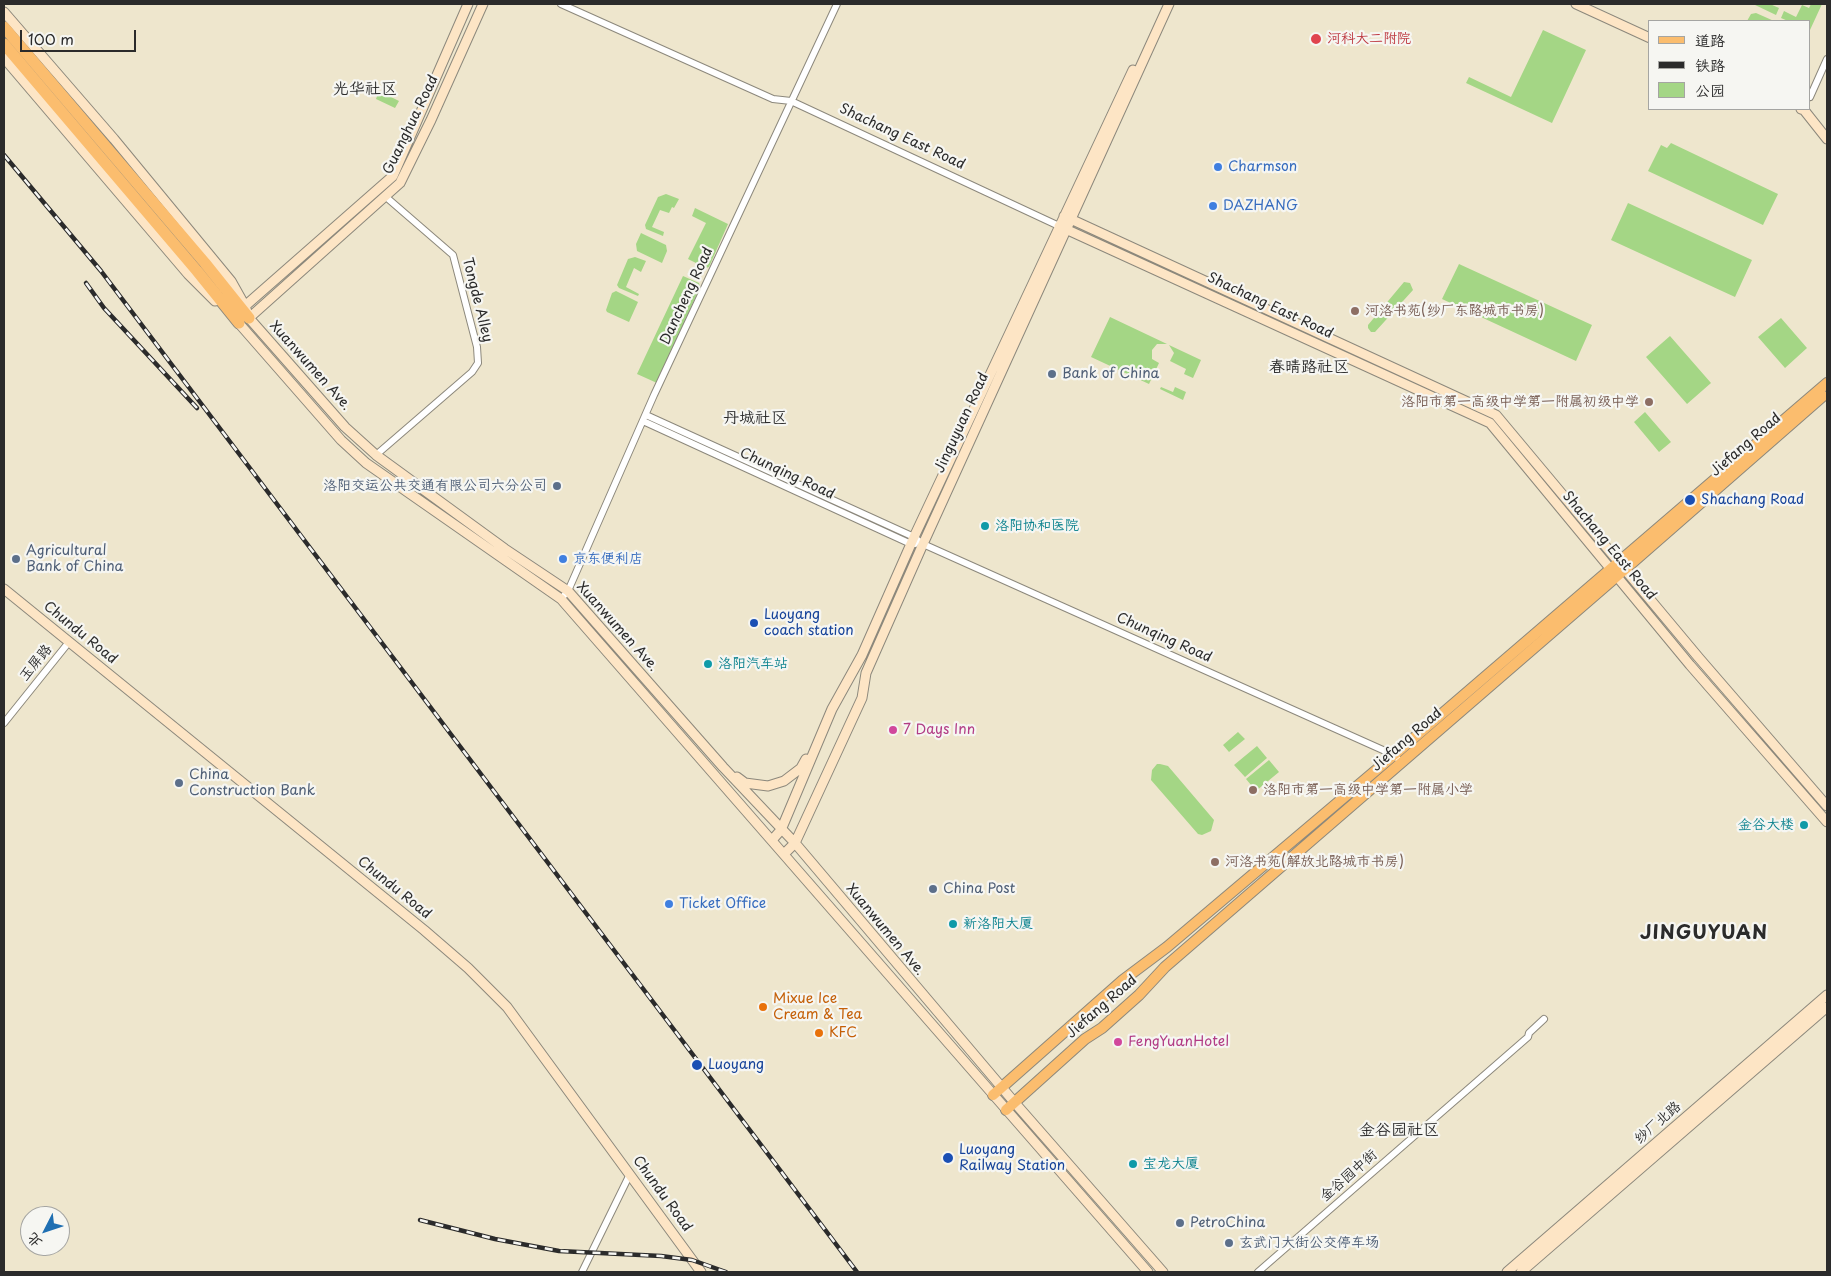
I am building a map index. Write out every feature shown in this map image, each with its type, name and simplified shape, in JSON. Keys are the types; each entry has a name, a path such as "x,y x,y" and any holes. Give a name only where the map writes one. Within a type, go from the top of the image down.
{"highway":[{"path":"4,27 244,321"},
{"path":"4,44 201,267"}],"main road":[{"name":"Guanghua Road","path":"245,306 393,176 468,4"},
{"name":"Guanghua Road","path":"244,321 400,183 431,120 483,4"},
{"name":"Jinguyuan Road","path":"784,854 795,843 862,698 866,673 1067,218 1164,4"},
{"name":"Jinguyuan Road","path":"1067,218 1170,4"},
{"path":"1576,4 1648,37"},
{"name":"Xuanwumen Ave.","path":"4,12 114,138 231,281 245,306 244,321 340,440 366,463 561,599 1148,1272"},
{"name":"Xuanwumen Ave.","path":"4,58 188,274 244,321 345,427 376,455 505,550 568,591 723,767 795,843 864,927 1163,1272"},
{"path":"1804,110 1827,139"},
{"name":"Shachang East Road","path":"1067,218 1496,415 1827,806"},
{"name":"Jinguyuan Road","path":"772,840 781,830 832,709 862,655 913,541 1063,228"},
{"name":"Shachang East Road","path":"1063,228 1490,423 1613,574 1741,725 1827,822"},
{"name":"Jiefang Road","path":"1006,1110 1085,1039 1102,1028 1139,995 1165,967 1398,759 1613,574 1827,383"},
{"name":"Jiefang Road","path":"1622,566 1827,392"},
{"name":"Chundu Road","path":"4,589 68,644"},
{"name":"Chundu Road","path":"4,595 68,644 416,923 468,968 507,1007 697,1272"},
{"path":"723,767 745,783 768,786 784,781 801,768 823,730"},
{"name":"Jiefang Road","path":"993,1095 1123,980 1167,947 1398,759"},
{"name":"纱厂北路","path":"1507,1272 1827,995"},
{"name":"纱厂北路","path":"1521,1272 1827,1007"},
{"name":"Chundu Road","path":"629,1176 702,1272"}],"street":[{"name":"Shachang East Road","path":"561,4 773,99 792,101 1063,228"},
{"name":"Dancheng Road","path":"561,599 568,591 644,418 837,4"},
{"path":"1811,95 1827,60"},
{"name":"Tongde Alley","path":"376,455 472,372 478,363 477,346 453,254 386,197"},
{"name":"Chunqing Road","path":"644,418 1398,759"},
{"name":"玉屏路","path":"4,723 68,644"},
{"name":"金谷园中街","path":"1258,1272 1528,1037 1529,1033 1544,1020"},
{"path":"582,1272 629,1176"}],"green space":[{"path":"1753,4 1770,4 1779,8 1776,15"},
{"path":"1811,4 1822,4 1811,28 1811,20 1786,20 1781,18 1784,11 1796,17 1802,5 1809,8"},
{"path":"1756,13 1772,20 1748,20 1751,14"},
{"path":"1543,30 1586,50 1552,123 1466,83 1469,77 1511,97"},
{"path":"379,91 399,101 395,108 376,99"},
{"path":"1671,143 1778,194 1763,225 1648,171 1661,145 1667,148"},
{"path":"666,194 679,199 669,213 660,210 652,227 664,232 663,236 646,229 645,225 658,197"},
{"path":"1628,203 1752,260 1735,297 1611,240"},
{"path":"695,208 728,224 709,267 706,268 688,259 706,223 692,216"},
{"path":"641,233 666,245 667,251 662,263 637,251 636,244"},
{"path":"635,257 646,261 641,272 634,268 626,287 639,294 638,296 619,288 617,285 628,259"},
{"path":"1459,264 1592,325 1576,361 1442,299"},
{"path":"683,276 699,283 700,287 657,383 637,374"},
{"path":"1404,282 1410,283 1413,290 1375,332 1371,332 1368,325"},
{"path":"616,291 638,302 629,322 606,310 612,293"},
{"path":"1110,317 1167,344 1157,344 1152,350 1152,359 1159,363 1149,384 1091,357"},
{"path":"1781,318 1807,348 1785,368 1758,337"},
{"path":"1670,336 1711,383 1687,404 1646,357"},
{"path":"1169,345 1201,360 1193,378 1184,374 1186,369 1170,361 1174,353"},
{"path":"1161,387 1173,392 1175,387 1186,392 1183,400 1160,389"},
{"path":"1645,412 1671,442 1659,452 1634,422"},
{"path":"1238,732 1245,739 1229,752 1223,745"},
{"path":"1257,746 1267,758 1245,777 1234,765"},
{"path":"1269,760 1279,772 1256,791 1246,779"},
{"path":"1157,764 1168,766 1214,820 1211,831 1202,835 1198,834 1151,780 1152,770"}],"railway":[{"path":"4,155 101,271 857,1272"},
{"path":"86,283 104,308 197,408"},
{"path":"420,1220 495,1239 559,1251 661,1256 692,1260 726,1272"}],"place":[{"name":"河科大二附院","path":"1316,39"},
{"name":"Charmson","path":"1218,167"},
{"name":"DAZHANG","path":"1213,206"},
{"name":"河洛书苑(纱厂东路城市书房)","path":"1355,311"},
{"name":"Bank of China","path":"1052,374"},
{"name":"洛阳市第一高级中学第一附属初级中学","path":"1649,402"},
{"name":"洛阳交运公共交通有限公司六分公司","path":"557,486"},
{"name":"Shachang Road","path":"1690,500"},
{"name":"洛阳协和医院","path":"985,526"},
{"name":"Agricultural Bank of China","path":"16,559"},
{"name":"京东便利店","path":"563,559"},
{"name":"Luoyang coach station","path":"754,623"},
{"name":"洛阳汽车站","path":"708,664"},
{"name":"7 Days Inn","path":"893,730"},
{"name":"China Construction Bank","path":"179,783"},
{"name":"洛阳市第一高级中学第一附属小学","path":"1253,790"},
{"name":"金谷大楼","path":"1804,825"},
{"name":"河洛书苑(解放北路城市书房)","path":"1215,862"},
{"name":"China Post","path":"933,889"},
{"name":"Ticket Office","path":"669,904"},
{"name":"新洛阳大厦","path":"953,924"},
{"name":"Mixue Ice Cream & Tea","path":"763,1007"},
{"name":"KFC","path":"819,1033"},
{"name":"FengYuanHotel","path":"1118,1042"},
{"name":"Luoyang","path":"697,1065"},
{"name":"Luoyang Railway Station","path":"948,1158"},
{"name":"宝龙大厦","path":"1133,1164"},
{"name":"PetroChina","path":"1180,1223"},
{"name":"玄武门大街公交停车场","path":"1229,1243"}],"district":[{"name":"光华社区","path":"365,90"},
{"name":"春晴路社区","path":"1309,368"},
{"name":"丹城社区","path":"755,419"},
{"name":"JINGUYUAN","path":"1704,934"},
{"name":"金谷园社区","path":"1399,1131"}]}
